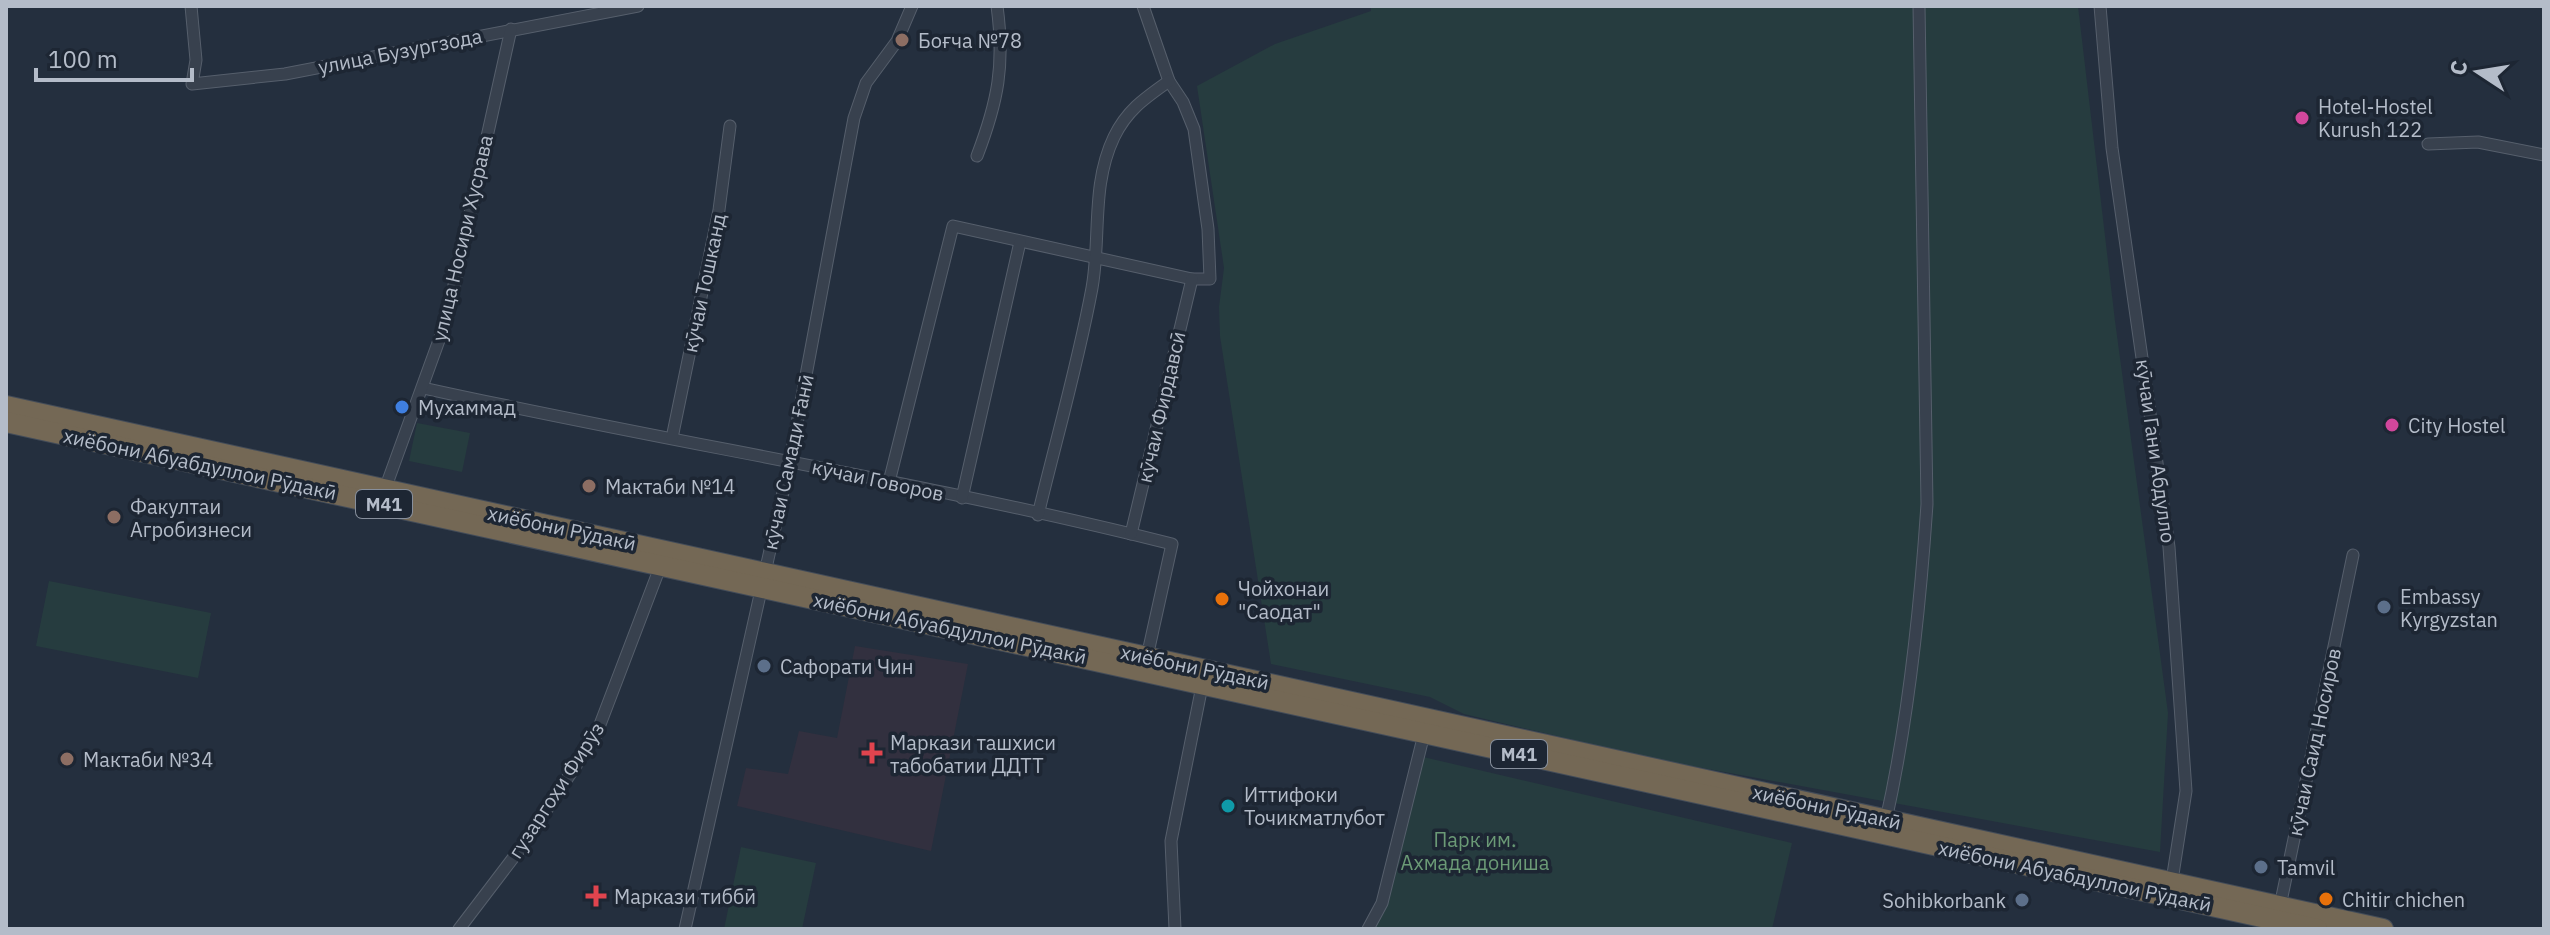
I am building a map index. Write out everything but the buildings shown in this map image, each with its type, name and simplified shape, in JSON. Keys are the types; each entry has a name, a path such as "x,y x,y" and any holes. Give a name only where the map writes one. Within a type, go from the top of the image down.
{"highway":[{"path":"6,406 258,468"},
{"name":"хиёбони Абуабдуллои Рӯдакӣ","path":"6,422 258,468 1204,677"},
{"name":"хиёбони Рӯдакӣ","path":"355,490 385,489 663,557"},
{"name":"хиёбони Рӯдакӣ","path":"970,625 1147,657 1204,677 1800,809 1886,820 1983,848 2170,889 2277,919 2312,925 2383,929"},
{"name":"хиёбони Абуабдуллои Рӯдакӣ","path":"1800,809 1983,848"}],"street":[{"name":"улица Бузургзода","path":"191,6 196,60 192,84 285,74 638,6"},
{"name":"кӯчаи Самади Ғанӣ","path":"685,929 790,461 854,118 870,76 897,41 912,6"},
{"path":"977,156 997,101 1001,76 997,6"},
{"path":"889,482 953,226 1192,279 1210,279 1208,229 1194,129 1183,102 1169,81 1143,6"},
{"path":"1886,820 1899,757 1920,590 1927,504 1919,6"},
{"name":"кӯчаи Гани Абдулло","path":"2100,6 2112,148 2165,517 2174,611 2186,791 2170,889"},
{"name":"улица Носири Хусрава","path":"385,489 446,321 511,29"},
{"path":"1038,515 1092,287 1096,258 1096,207 1112,140 1131,109 1169,81"},
{"name":"кӯчаи Тошканд","path":"672,438 719,210 730,126"},
{"path":"2428,144 2478,142 2544,155"},
{"path":"962,498 1020,242"},
{"name":"кӯчаи Фирдавсӣ","path":"1131,534 1192,279"},
{"name":"кӯчаи Говоров","path":"423,388 790,461 1172,544 1147,657"},
{"name":"кӯчаи Саид Носиров","path":"2277,919 2353,555"},
{"name":"гузаргоҳи Фирӯз","path":"459,929 526,841 596,735 663,557"},
{"path":"1175,929 1171,841 1204,677"},
{"path":"1368,929 1382,903 1426,726"}],"shaded area":[{"name":"Маркази ташхиси табобатии ДДТТ","path":"855,646 968,664 931,851 737,806 746,768 788,774 799,731 837,738"}],"green space":[{"path":"1371,6 2078,6 2115,321 2168,713 2160,852 1659,760 1464,714 1430,697 1271,664 1220,336 1219,307 1224,268 1197,86 1275,44 1371,11"},
{"path":"417,423 470,433 462,472 409,461"},
{"path":"49,581 211,613 198,678 36,646"},
{"name":"Парк им. Ахмада дониша","path":"1419,756 1792,843 1772,929 1368,929"},
{"path":"741,847 816,863 802,929 724,929"}],"place":[{"name":"Боғча №78","path":"902,40"},
{"name":"Hotel-Hostel Kurush 122","path":"2302,118"},
{"name":"Мухаммад","path":"402,407"},
{"name":"City Hostel","path":"2392,425"},
{"name":"Мактаби №14","path":"589,486"},
{"name":"Факултаи Агробизнеси","path":"114,517"},
{"name":"Чойхонаи \"Саодат\"","path":"1222,599"},
{"name":"Embassy Kyrgyzstan","path":"2384,607"},
{"name":"Сафорати Чин","path":"764,666"},
{"name":"Маркази ташхиси табобатии ДДТТ","path":"872,753"},
{"name":"Мактаби №34","path":"67,759"},
{"name":"Иттифоки Точикматлубот","path":"1228,806"},
{"name":"Tamvil","path":"2261,867"},
{"name":"Маркази тиббӣ","path":"596,896"},
{"name":"Chitir chichen","path":"2326,899"},
{"name":"Sohibkorbank","path":"2022,900"}]}
